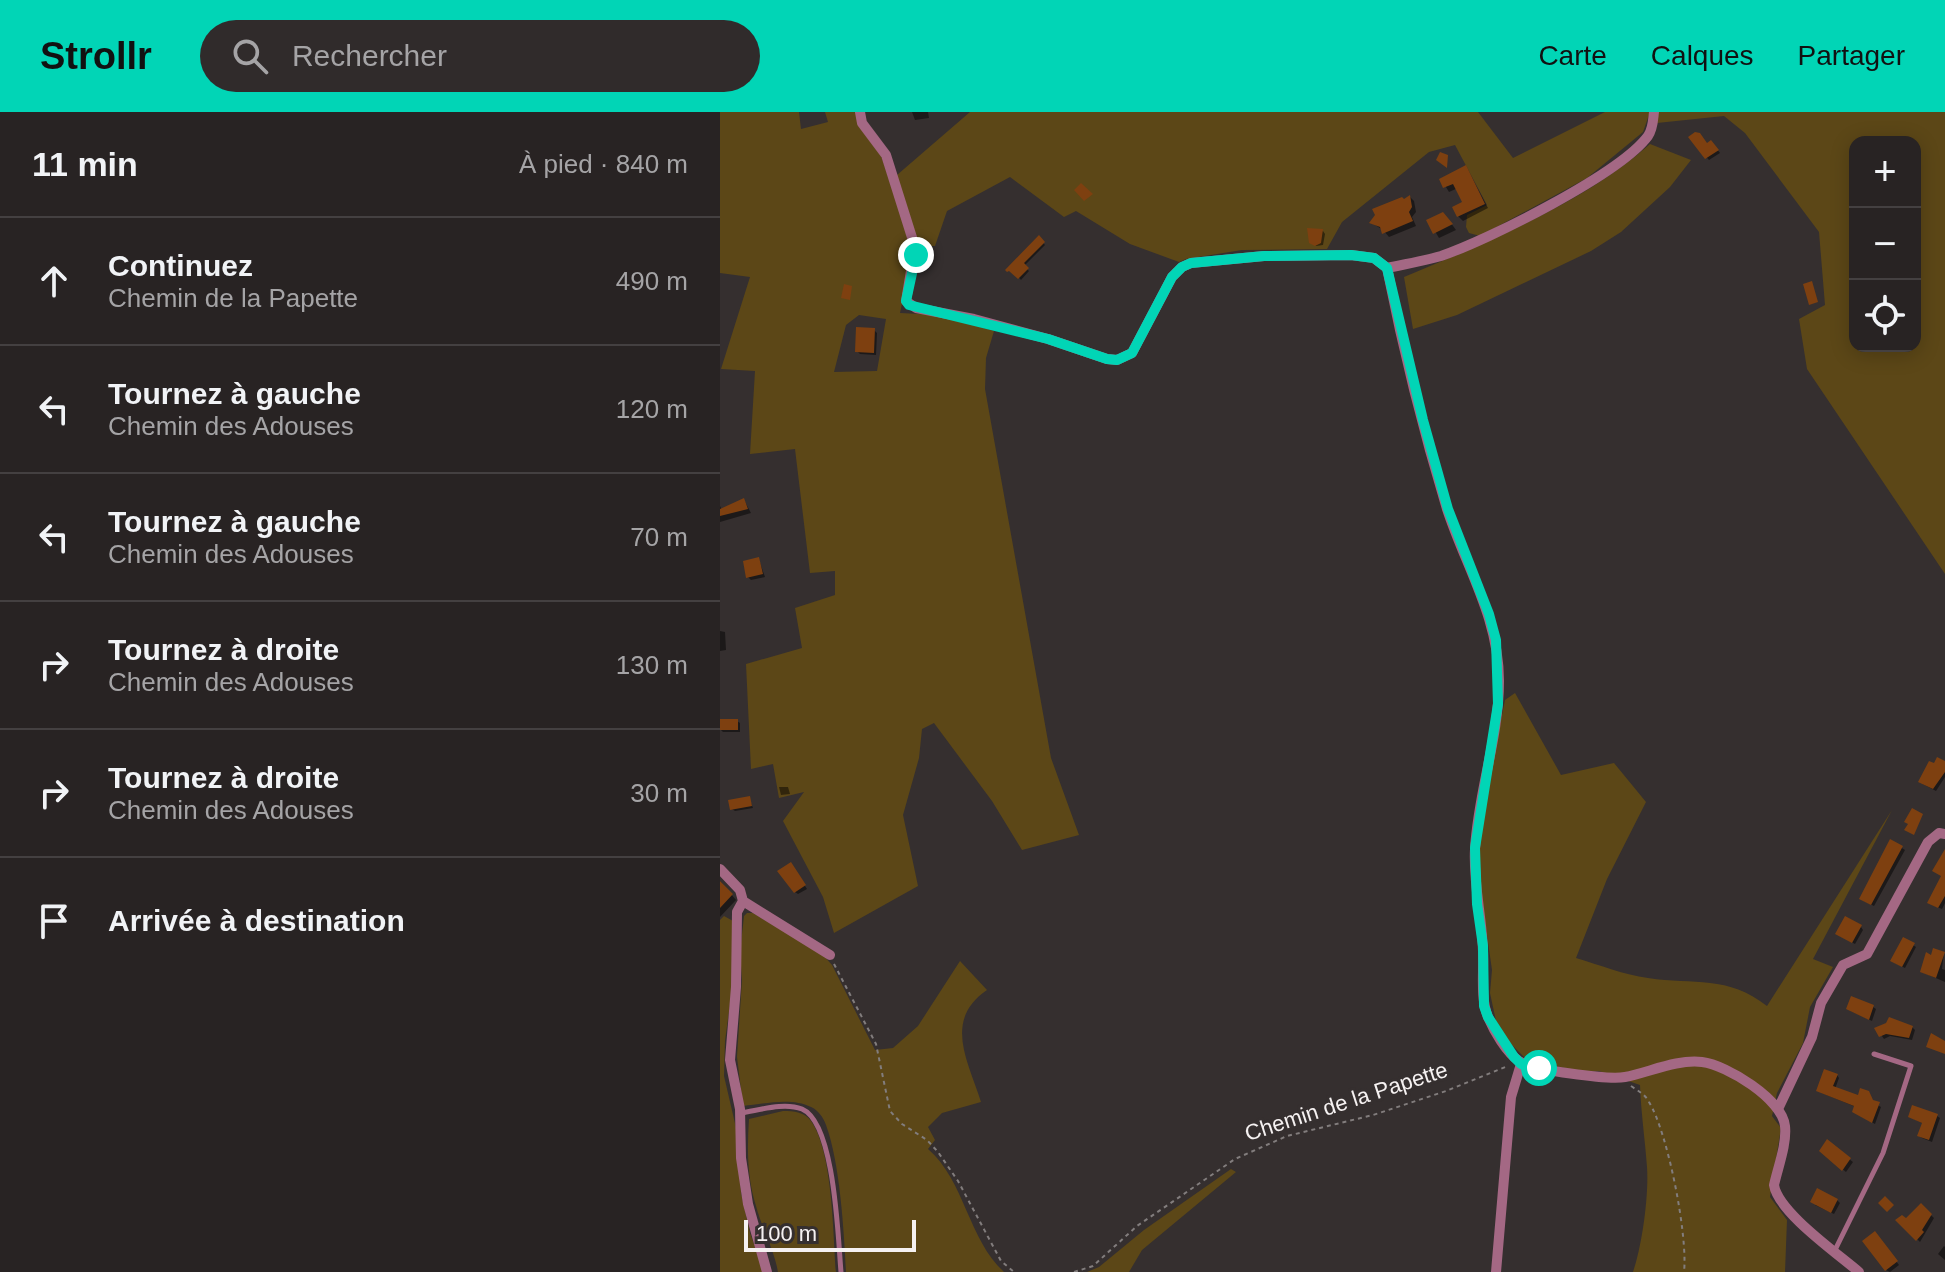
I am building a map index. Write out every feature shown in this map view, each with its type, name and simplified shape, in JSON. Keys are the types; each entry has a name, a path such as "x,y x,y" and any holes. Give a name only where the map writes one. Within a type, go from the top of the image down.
{"street":[{"path":"860,112 862,123 886,155 910,228 916,255 906,301 916,308 974,319 1117,360 1132,353 1172,277 1191,263 1264,256 1351,255 1374,258 1385,266 1448,509 1496,640 1498,704 1478,822 1474,869 1483,946 1484,1006 1488,1017 1506,1047 1521,1064 1616,1078 1682,1063 1704,1062 1760,1090 1778,1109 1785,1126 1774,1185 1776,1194 1808,1228 1859,1272"},
{"path":"1385,266 1444,255 1512,225 1577,189 1648,136 1654,112"},
{"path":"1778,1109 1812,1037 1821,1003 1843,965 1867,954 1928,842 1939,833 1945,834"},
{"path":"720,869 740,890 743,901 830,955"},
{"path":"743,901 737,912 736,987 730,1060 740,1113 741,1158 748,1204 767,1272"},
{"path":"1496,1272 1511,1097 1521,1064"}],"lane":[{"path":"1835,1251 1883,1153 1911,1066 1874,1054"},
{"path":"740,1113 788,1106 803,1109 815,1120 825,1141 841,1272"}],"path":[{"path":"830,955 876,1044 890,1111 938,1152 958,1181 1001,1261 1014,1272"},
{"name":"Chemin de la Papette","path":"1074,1272 1093,1266 1137,1226 1235,1159 1287,1136 1373,1115 1521,1064"},
{"path":"1616,1078 1643,1094 1651,1104 1658,1123 1676,1188 1686,1256 1684,1272"}],"shaded area":[{"path":"720,112 799,112 801,129 828,122 825,112 858,112 880,152 913,253 900,313 939,315 994,331 986,358 985,389 1051,758 1079,835 1022,850 992,801 934,723 922,729 919,758 903,815 918,886 834,933 823,897 783,821 804,792 779,798 773,764 751,769 746,664 802,648 795,608 835,595 835,571 810,573 795,449 750,454 755,371 721,369 750,277 720,273","holes":["859,315 886,319 877,371 834,372 846,325"]},
{"path":"970,112 1478,112 1513,158 1605,112 1650,112 1643,132 1587,178 1480,236 1469,233 1467,215 1487,205 1455,145 1429,152 1342,222 1327,249 1242,250 1179,262 1130,244 1076,211 1064,217 1010,177 947,211 935,246 917,246 897,175"},
{"path":"1658,112 1945,112 1945,574 1807,369 1799,319 1825,305 1819,232 1745,133 1724,116 1657,123"},
{"path":"1650,144 1691,160 1670,187 1621,232 1591,251 1457,315 1413,329 1404,277 1500,236 1565,203 1624,165"},
{"path":"1515,693 1561,775 1614,763 1646,802 1607,879 1576,958 1612,970 1648,978 1724,985 1753,996 1767,1006 1892,810 1813,959 1833,967 1810,1007 1803,1043 1777,1093 1772,1116 1781,1128 1770,1197 1787,1220 1785,1272 1633,1272 1642,1235 1647,1192 1640,1085 1599,1071 1582,1072 1526,1059 1509,1042 1496,1021 1490,993 1492,970 1478,872 1481,820 1505,700"},
{"path":"753,913 823,955 832,965 875,1050 893,1048 918,1026 960,961 987,990 966,1014 962,1028 966,1056 981,1102 942,1113 928,1127 935,1140 928,1149 950,1177 982,1243 1004,1272 846,1272 838,1177 831,1141 822,1117 814,1108 795,1102 743,1106 737,1057 742,980 740,952 744,916"},
{"path":"724,916 733,921 732,989 724,1076 737,1132 741,1193 750,1233 764,1272 720,1272 720,920"},
{"path":"783,1111 795,1112 811,1121 824,1152 831,1194 836,1272 778,1272 749,1174 749,1119"},
{"path":"1231,1169 1236,1172 1142,1250 1129,1272 1087,1272 1099,1267 1144,1230"}],"building":[{"path":"1695,132 1700,133 1707,143 1711,140 1719,150 1705,159 1688,137"},
{"path":"1440,152 1448,155 1447,168 1436,160"},
{"path":"1466,165 1485,204 1457,217 1452,207 1462,202 1453,184 1443,188 1439,179"},
{"path":"1081,183 1093,194 1084,201 1074,190"},
{"path":"1410,195 1412,207 1409,212 1413,221 1382,234 1380,227 1369,223 1375,215 1372,209"},
{"path":"1443,212 1453,224 1433,234 1426,220"},
{"path":"1307,228 1323,229 1321,243 1315,246 1309,243"},
{"path":"1039,235 1045,242 1024,263 1029,268 1018,279 1007,272 1005,270"},
{"path":"1812,281 1818,302 1809,305 1803,284"},
{"path":"844,284 852,286 850,300 841,298"},
{"path":"856,327 875,328 874,353 855,352"},
{"path":"744,498 748,509 720,516 720,509"},
{"path":"759,557 763,574 746,578 743,561"},
{"path":"720,719 738,719 738,730 720,730"},
{"path":"1937,757 1945,761 1945,772 1933,789 1918,782 1929,761 1934,763"},
{"path":"750,796 752,806 730,810 728,800"},
{"path":"1912,808 1923,814 1914,835 1904,830 1908,824 1904,822"},
{"path":"1890,839 1903,846 1871,905 1859,899"},
{"path":"1945,849 1945,896 1938,908 1927,903 1941,876 1932,871"},
{"path":"791,862 806,885 794,893 777,871"},
{"path":"720,881 733,894 720,908"},
{"path":"1845,916 1862,925 1852,943 1835,934"},
{"path":"1903,937 1915,943 1902,967 1890,961"},
{"path":"1933,948 1945,952 1936,978 1920,972 1926,952 1931,955"},
{"path":"1851,996 1874,1005 1869,1020 1846,1009"},
{"path":"1889,1017 1913,1026 1909,1038 1886,1034 1879,1037 1874,1028 1886,1023"},
{"path":"1931,1033 1945,1041 1945,1054 1926,1047"},
{"path":"1824,1069 1838,1074 1833,1086 1858,1095 1860,1088 1869,1091 1873,1100 1880,1102 1872,1123 1852,1112 1854,1106 1816,1091"},
{"path":"1912,1105 1938,1114 1929,1140 1917,1136 1922,1123 1908,1117"},
{"path":"1827,1139 1851,1158 1842,1171 1819,1151"},
{"path":"1817,1188 1838,1199 1831,1213 1810,1202"},
{"path":"1885,1196 1894,1205 1887,1212 1878,1203"},
{"path":"1921,1203 1932,1214 1916,1241 1895,1220 1902,1215 1906,1218"},
{"path":"1875,1231 1898,1261 1885,1271 1862,1241"}],"route":[{"path":"916,255 906,301 909,305 974,319 1117,360 1127,358 1132,353 1172,277 1191,263 1264,256 1351,255 1374,258 1387,268 1448,509 1489,614 1499,662 1498,704 1478,822 1474,869 1483,946 1484,1006 1514,1057 1521,1064 1539,1068"}]}
